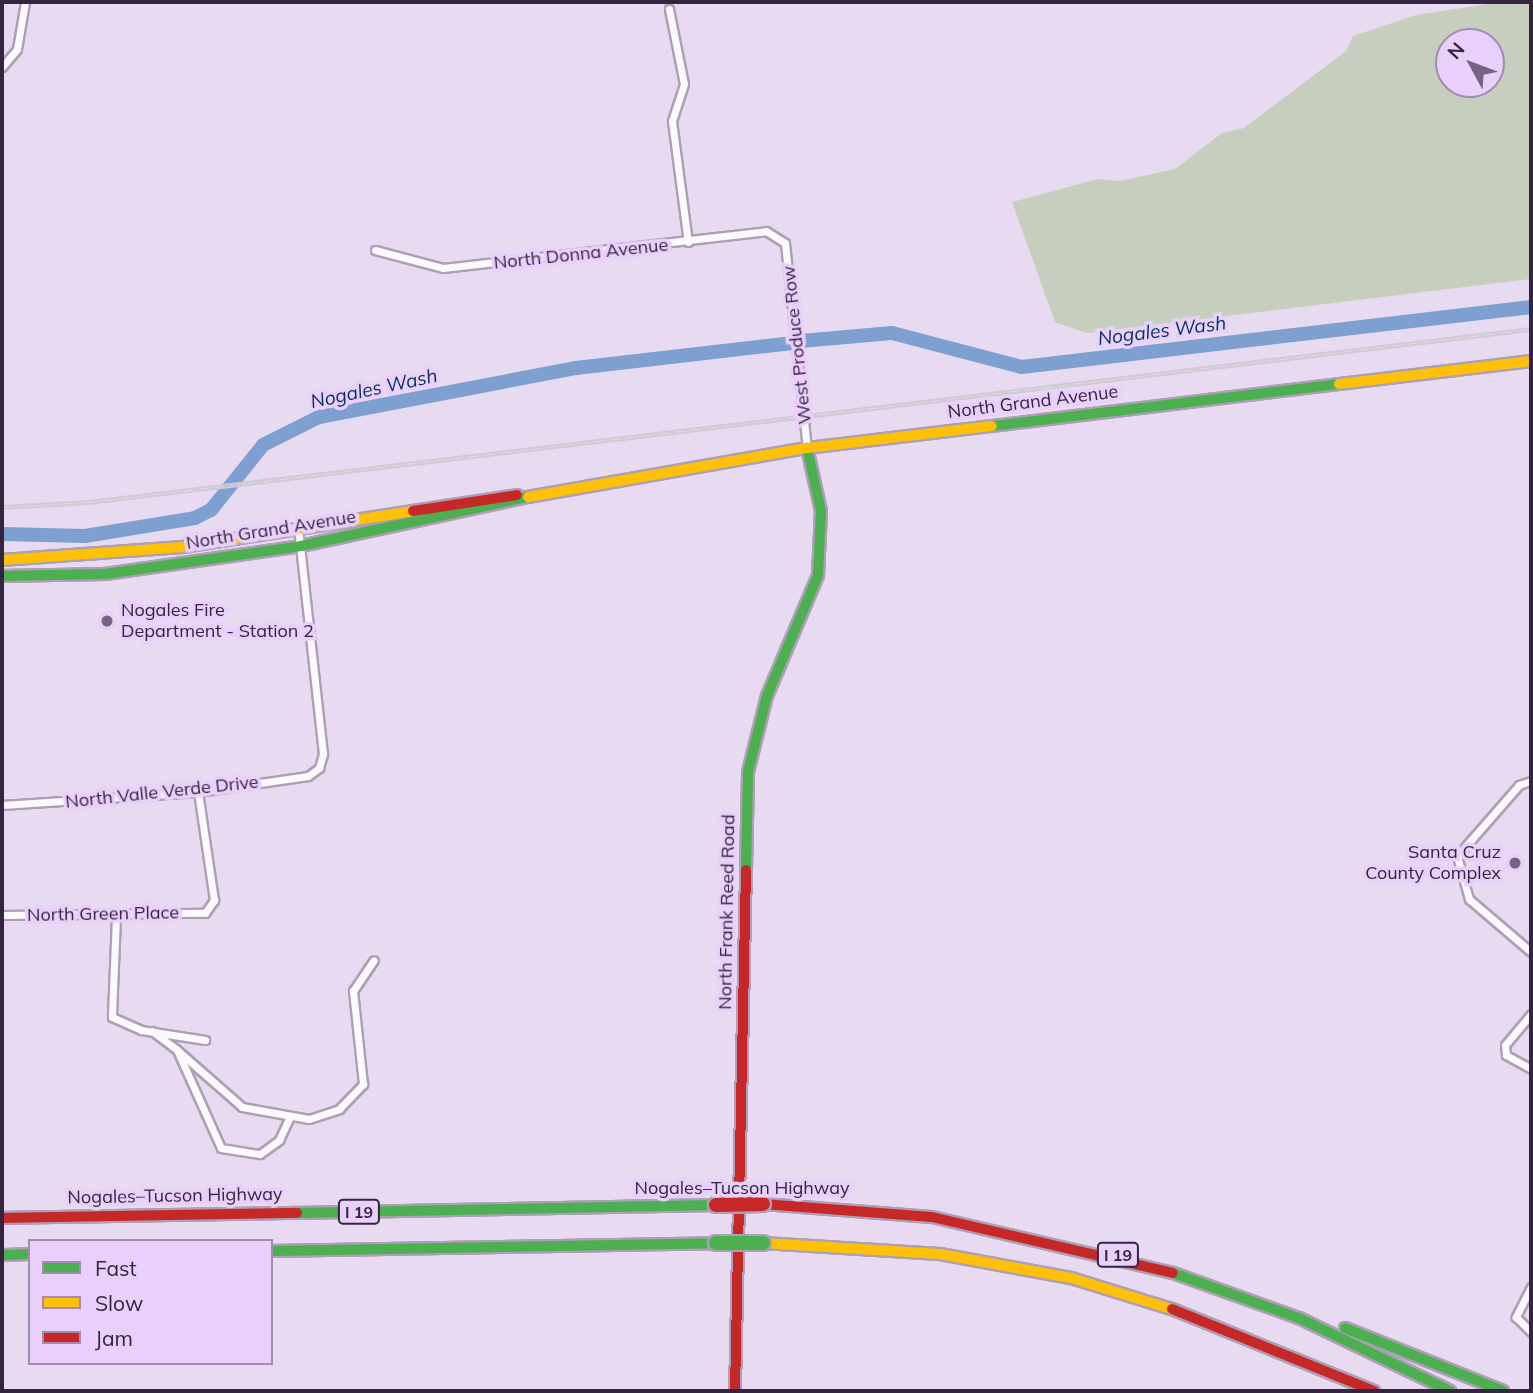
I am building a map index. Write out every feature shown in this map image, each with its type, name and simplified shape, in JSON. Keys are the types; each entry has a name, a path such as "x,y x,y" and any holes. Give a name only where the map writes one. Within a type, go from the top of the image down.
{"main road":[{"name":"North Grand Avenue","path":"2,576 105,574 301,546 542,494 807,447 1531,361"},
{"name":"North Frank Reed Road","path":"735,1391 748,772 767,696 818,575 821,511 807,447"},
{"name":"North Grand Avenue","path":"2,560 171,548 488,496 542,494"},
{"name":"Nogales–Tucson Highway","path":"2,1218 716,1205 869,1209 1003,1228 1141,1261 1240,1294 1450,1391"},
{"path":"1003,1228 1181,1268 1503,1391"},
{"name":"I 19","path":"273,1251 763,1243 927,1252 1048,1273 1174,1307 1316,1363 1374,1391"},
{"path":"2,1255 28,1254"},
{"path":"1316,1363 1363,1391"}],"street":[{"path":"2,68 18,49 25,2"},
{"path":"669,9 684,84 672,121 688,242"},
{"name":"North Donna Avenue","path":"375,250 443,268 688,242 766,230 785,243"},
{"name":"West Produce Row","path":"785,243 807,447"},
{"path":"298,528 301,546"},
{"name":"North Valle Verde Drive","path":"2,805 198,792 308,776 319,768 323,754 301,546"},
{"path":"1531,781 1519,785 1457,856 1469,899 1531,953"},
{"name":"North Green Place","path":"2,915 116,916 205,913 214,900 198,792"},
{"path":"116,916 112,1017 141,1030 205,1040"},
{"path":"152,1031 177,1050 229,1100 289,1119 321,1117 361,1090 362,1038 353,991 374,960"},
{"path":"1531,1014 1505,1045 1506,1055 1531,1069"},
{"path":"177,1050 221,1148 260,1154 279,1140 289,1119"},
{"path":"1531,1287 1516,1317 1531,1332"}],"green space":[{"path":"1501,2 1531,2 1531,279 1087,333 1055,322 1012,202 1098,179 1120,181 1175,169 1222,133 1244,128 1346,51 1353,36 1416,15"}],"waterway":[{"name":"Nogales Wash","path":"801,341 892,333 1022,367 1531,307"},
{"name":"Nogales Wash","path":"2,534 85,536 195,518 211,510 263,445 319,417 576,368 791,343"}],"railway":[{"path":"2,507 89,502 1531,329"}],"traffic: fast":[{"path":"992,426 1339,384"},
{"path":"746,870 748,772 767,696 818,575 821,511 807,448"},
{"path":"2,576 105,574 301,546 528,497"},
{"path":"297,1213 716,1205"},
{"path":"273,1251 716,1243"},
{"path":"716,1243 763,1243"},
{"path":"2,1255 28,1254"},
{"path":"1173,1273 1299,1318 1450,1391"},
{"path":"1345,1328 1503,1391"}],"traffic: slow":[{"path":"1339,384 1531,361"},
{"path":"528,497 807,448 992,426"},
{"path":"2,560 183,547 413,511"},
{"path":"763,1243 940,1254 1071,1278 1172,1309"}],"traffic: jam":[{"path":"413,511 517,495"},
{"path":"735,1391 746,870"},
{"path":"763,1204 932,1217 1173,1273"},
{"path":"716,1205 763,1204"},
{"path":"2,1218 297,1213"},
{"path":"1172,1309 1374,1391"}],"place":[{"name":"Nogales Fire Department - Station 2","path":"107,621"},
{"name":"Santa Cruz County Complex","path":"1515,863"}]}
